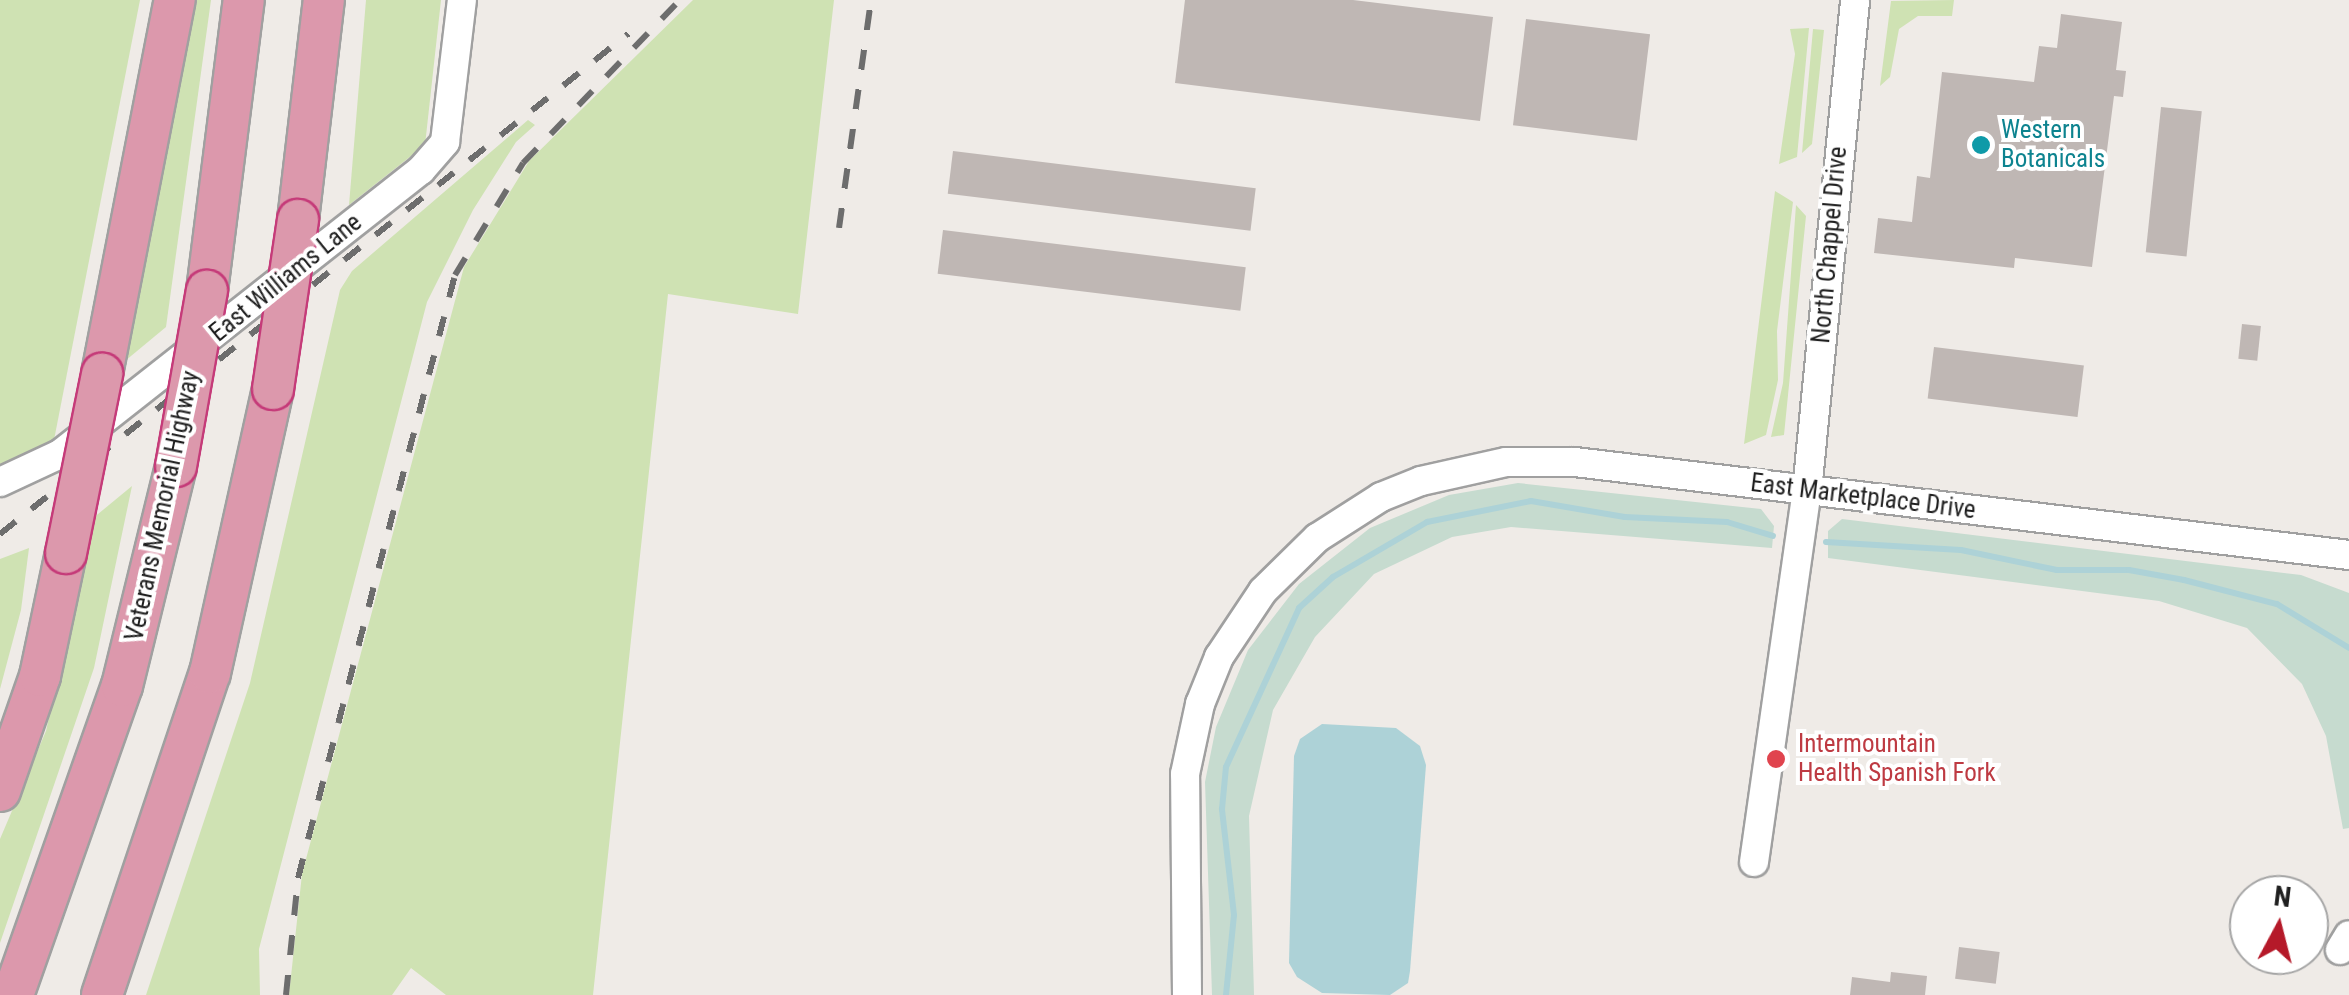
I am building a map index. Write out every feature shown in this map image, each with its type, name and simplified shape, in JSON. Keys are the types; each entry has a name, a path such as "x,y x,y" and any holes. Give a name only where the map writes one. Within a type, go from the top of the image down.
{"highway":[{"path":"0,791 40,676 175,0"},
{"name":"Veterans Memorial Highway","path":"12,995 116,705 176,466 207,292 244,0"},
{"path":"102,995 210,673 273,389 324,0"}],"street":[{"name":"East Williams Lane","path":"0,482 60,454 422,170 445,142 462,0"},
{"name":"North Chappel Drive","path":"1754,862 1807,491 1855,0"},
{"name":"East Marketplace Drive","path":"1187,995 1182,811 1200,704 1220,657 1263,591 1316,538 1381,496 1464,468 1506,462 1575,462 2349,554"}],"green space":[{"path":"0,0 140,0 54,440 51,448 0,465"},
{"path":"197,0 211,0 166,327 125,361"},
{"path":"366,0 441,0 425,145 349,205"},
{"path":"693,0 834,0 798,314 668,294 593,995 446,995 411,968 392,995 289,995 302,874 464,267 529,161"},
{"path":"1954,0 1952,16 1918,16 1899,29 1890,77 1880,86 1891,1"},
{"path":"1809,28 1797,157 1779,164 1795,54 1790,29"},
{"path":"1813,29 1824,30 1812,144 1802,153"},
{"path":"528,120 535,125 516,142 473,210 427,302 259,949 260,995 146,995 250,683 340,290 352,271"},
{"path":"1775,191 1793,202 1777,331 1778,380 1766,435 1744,444"},
{"path":"1796,205 1806,216 1784,435 1771,437 1783,383"},
{"path":"1518,483 1761,509 1774,526 1772,548 1511,527 1452,537 1374,574 1315,637 1273,710 1249,816 1254,995 1212,995 1205,782 1216,727 1248,650 1299,584 1370,528 1449,495"},
{"path":"132,486 94,668 0,943 0,839 46,731 92,519"},
{"path":"1842,519 2301,575 2349,593 2349,828 2343,829 2326,736 2302,684 2247,628 2159,601 1828,558 1828,531"},
{"path":"29,548 21,610 0,689 0,559"}],"water":[{"path":"1322,724 1396,728 1420,746 1426,765 1410,971 1408,983 1390,995 1322,993 1297,977 1289,963 1294,756 1300,739"}],"building":[{"path":"1185,0 1353,0 1493,17 1480,121 1175,83"},
{"path":"2061,14 2122,22 2116,70 2126,71 2123,97 2114,96 2092,267 2015,258 2014,268 1874,253 1878,218 1912,222 1917,176 1930,178 1942,72 2034,82 2039,46 2057,48"},
{"path":"1526,19 1650,34 1637,140 1513,125"},
{"path":"2161,107 2202,111 2187,256 2146,252"},
{"path":"953,151 1256,188 1250,231 948,194"},
{"path":"943,230 1246,267 1240,311 938,274"},
{"path":"2242,324 2261,326 2257,361 2238,359"},
{"path":"1934,347 2084,365 2078,417 1928,399"},
{"path":"1959,947 2000,952 1996,984 1955,979"},
{"path":"1891,972 1927,976 1925,995 1850,995 1852,977 1890,982"}],"waterway":[{"path":"1226,995 1234,915 1222,809 1226,767 1299,608 1333,577 1427,522 1531,501 1625,517 1727,522 1773,536"},
{"path":"1826,542 1961,550 2057,570 2129,570 2184,580 2277,604 2349,648"}],"railway":[{"path":"286,995 298,878 455,275 523,163 680,0"},
{"path":"839,228 871,0"},
{"path":"0,534 628,34"}],"place":[{"name":"Western Botanicals","path":"1981,145"},
{"name":"Intermountain Health Spanish Fork","path":"1776,759"}]}
